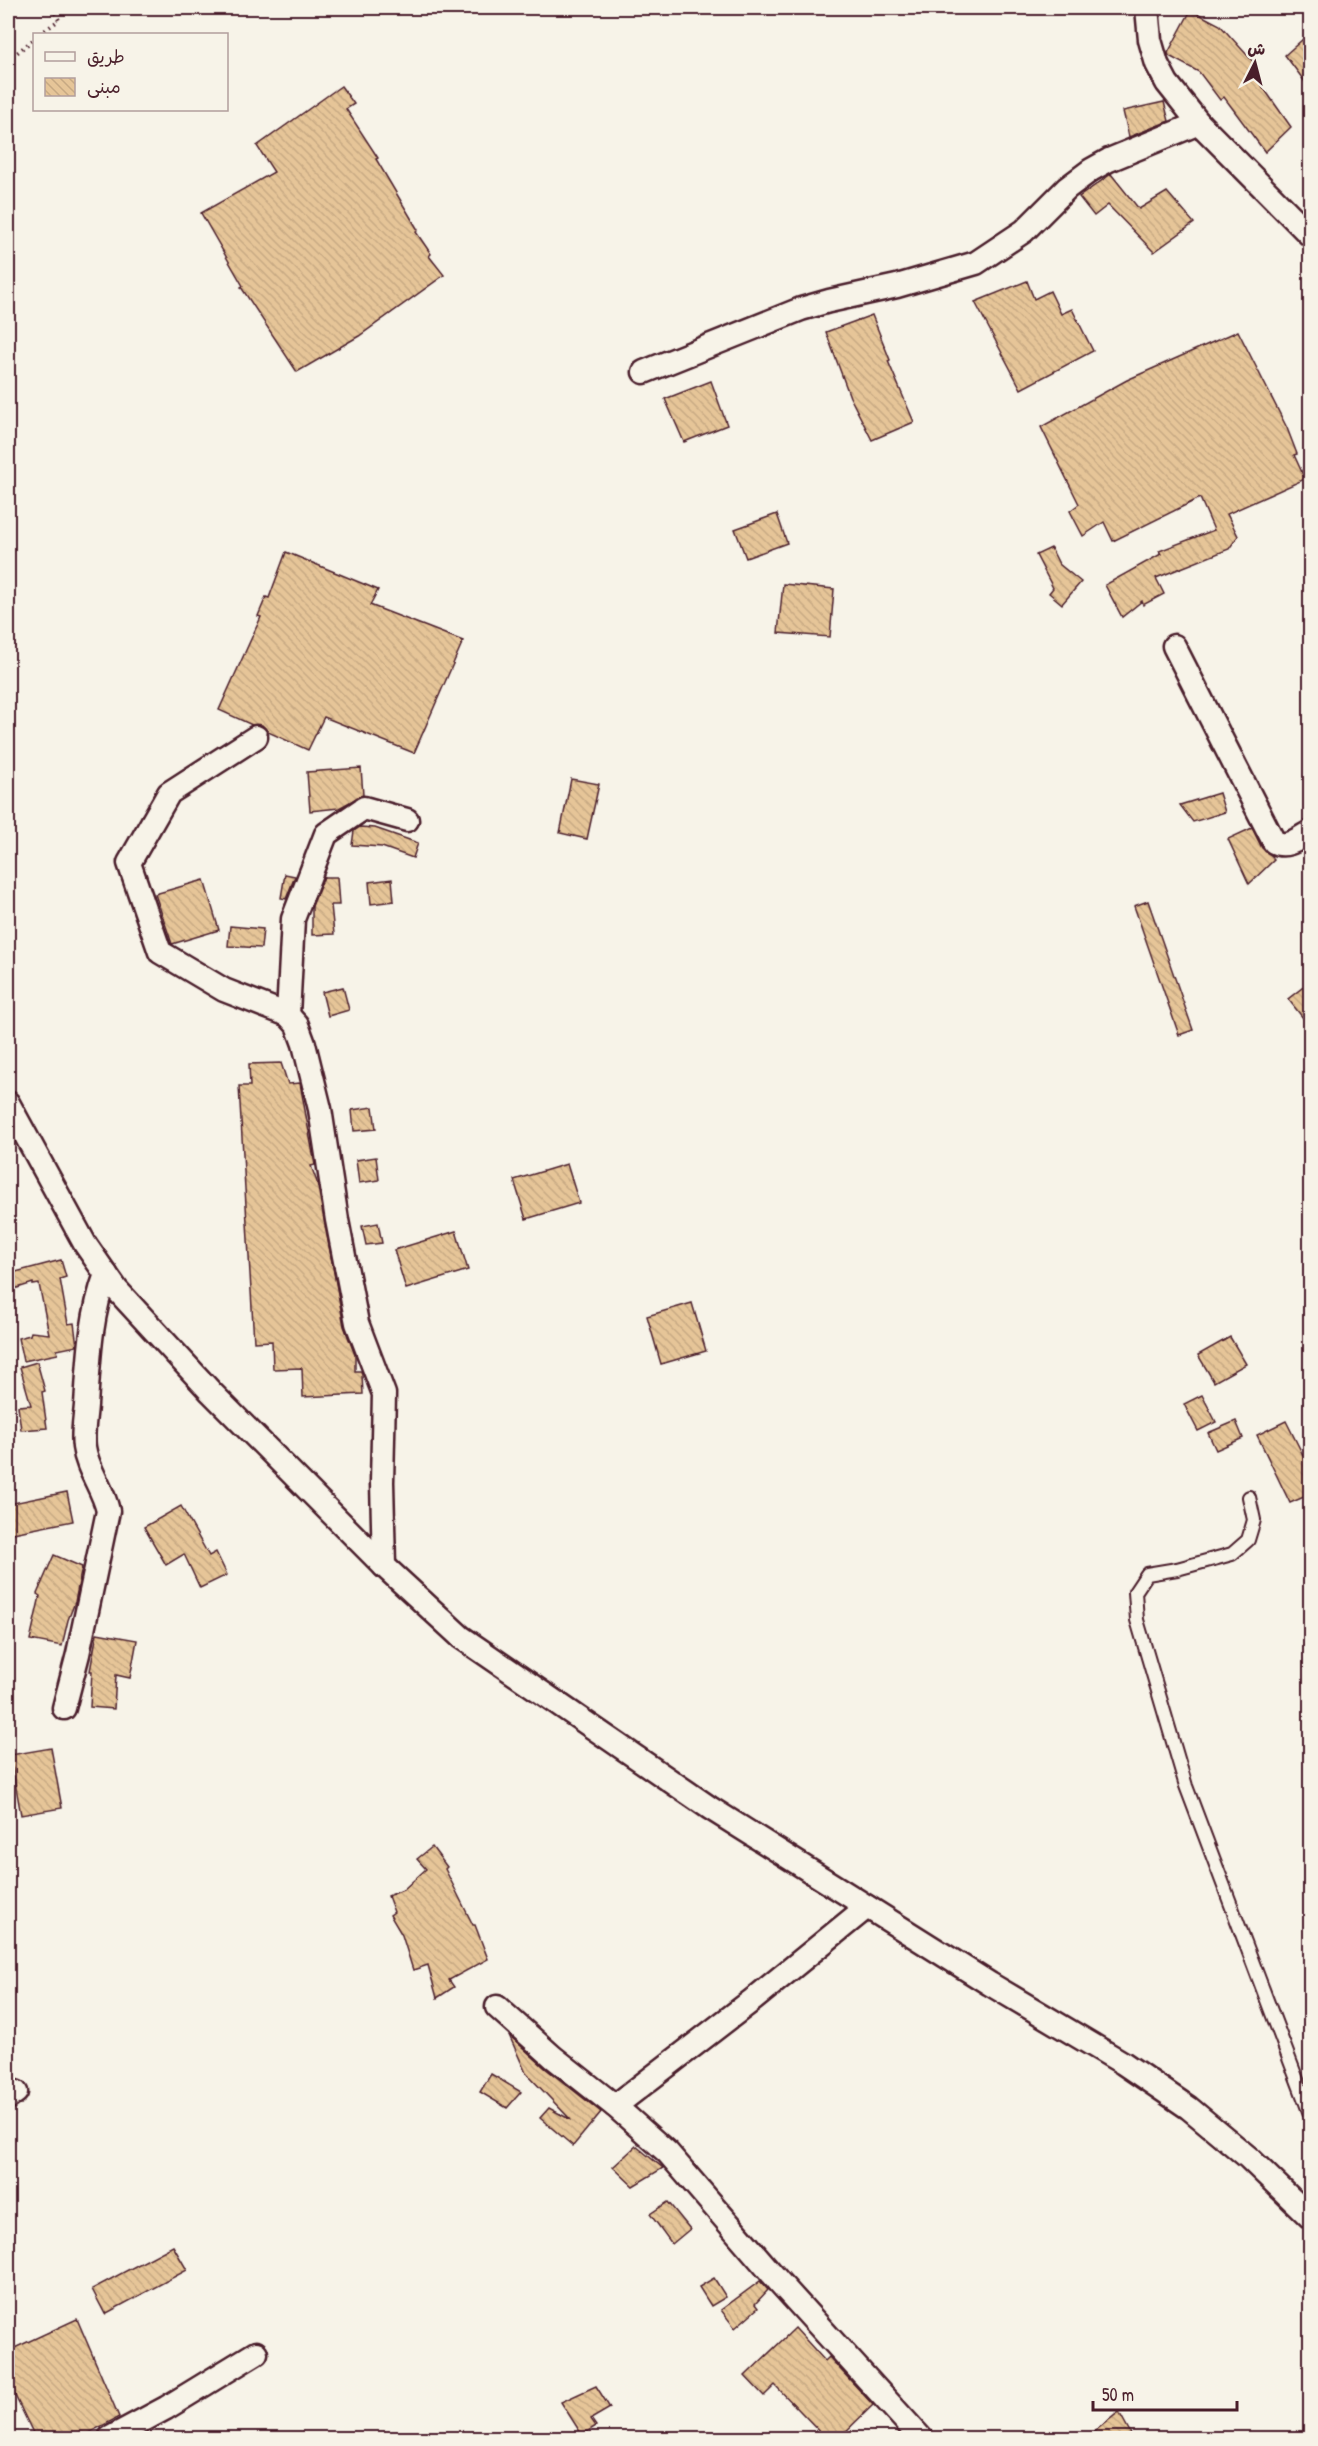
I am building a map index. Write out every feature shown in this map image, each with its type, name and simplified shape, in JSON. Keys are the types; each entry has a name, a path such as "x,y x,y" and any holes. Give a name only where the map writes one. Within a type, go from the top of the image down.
{"street":[{"path":"1147,8 1150,40 1157,64 1167,84 1199,123 1311,235"},
{"path":"644,372 801,309 897,286 976,263 1024,231 1067,188 1091,171 1109,160 1199,123"},
{"path":"1174,646 1274,842 1278,845 1288,844 1311,832"},
{"path":"256,737 169,793 129,863 160,952 224,990 288,1015 297,1025 304,1044 320,1109 337,1220 357,1323 384,1394 382,1482 384,1566"},
{"path":"288,1015 293,919 326,834 364,808 407,820"},
{"path":"8,1102 70,1218 117,1290 211,1392 384,1566 461,1637 710,1808 990,1984 1123,2063 1189,2108 1249,2158 1311,2217"},
{"path":"64,1708 78,1654 108,1511 105,1497 87,1458 83,1432 93,1320 106,1274"},
{"path":"615,2106 764,1991 867,1907"},
{"path":"497,2007 668,2153 780,2283 921,2439"},
{"path":"110,2439 256,2353"}],"lane":[{"path":"1249,1497 1254,1520 1248,1540 1232,1554 1177,1569 1147,1574 1135,1592 1137,1620 1186,1786 1311,2114"}],"path":[{"path":"41,33 59,20 52,8"},
{"path":"8,60 33,40"}],"building":[{"path":"1191,10 1220,25 1256,65 1251,70 1291,127 1265,152 1224,97 1220,100 1199,72 1169,56 1168,53"},
{"path":"1311,32 1311,90 1285,55"},
{"path":"341,86 354,104 346,109 378,158 376,159 418,230 416,232 431,254 429,256 444,275 359,336 297,372 241,287 243,286 201,213 274,172 257,146"},
{"path":"1164,102 1169,121 1129,137 1123,111"},
{"path":"1111,174 1139,209 1167,192 1194,223 1154,252 1108,205 1094,216 1079,197"},
{"path":"1027,281 1034,299 1050,291 1061,314 1072,309 1093,351 1021,389 975,302"},
{"path":"872,315 890,360 888,361 914,422 872,440 850,397 826,332"},
{"path":"1238,331 1287,428 1297,454 1294,455 1305,479 1227,514 1238,536 1229,549 1156,578 1164,594 1143,605 1142,601 1122,617 1105,585 1161,554 1159,551 1214,530 1200,498 1113,541 1104,522 1083,536 1070,511 1079,504 1041,427 1127,380"},
{"path":"711,381 727,425 684,442 665,399"},
{"path":"777,514 787,543 746,558 735,529"},
{"path":"1051,548 1059,564 1081,582 1062,604 1049,593 1053,588 1036,555"},
{"path":"286,552 378,590 370,605 463,641 414,753 324,717 308,750 268,732 262,725 252,725 219,710 261,617 258,616 266,597 269,598"},
{"path":"783,584 834,589 830,637 778,633"},
{"path":"361,768 363,795 339,808 310,811 307,772"},
{"path":"571,779 599,784 587,839 560,833"},
{"path":"1219,793 1225,812 1193,822 1180,805"},
{"path":"360,827 375,828 418,843 413,858 382,847 352,845 354,831"},
{"path":"1252,828 1262,848 1274,860 1249,884 1228,839"},
{"path":"285,874 295,876 286,899 281,898"},
{"path":"324,877 337,877 339,905 331,905 334,934 312,935 312,906"},
{"path":"392,879 394,901 371,904 369,882"},
{"path":"204,880 219,930 172,944 155,894"},
{"path":"1148,901 1193,1030 1179,1035 1134,906"},
{"path":"230,926 263,929 261,948 228,946"},
{"path":"1311,981 1311,1028 1288,999"},
{"path":"343,987 349,1010 328,1016 322,992"},
{"path":"281,1063 288,1084 300,1083 315,1165 311,1166 317,1182 344,1326 355,1355 355,1371 361,1371 363,1394 303,1397 302,1368 273,1369 272,1341 254,1342 239,1086 250,1086 249,1064"},
{"path":"373,1107 376,1129 354,1131 352,1110"},
{"path":"376,1157 379,1180 359,1183 356,1160"},
{"path":"567,1164 579,1203 526,1219 514,1180"},
{"path":"378,1223 382,1243 366,1245 362,1226"},
{"path":"456,1231 468,1270 406,1289 394,1250"},
{"path":"61,1260 66,1277 60,1279 68,1324 74,1323 77,1346 57,1350 58,1354 23,1361 18,1338 30,1335 31,1332 49,1334 39,1284 33,1285 33,1283 8,1291 8,1274"},
{"path":"692,1303 706,1351 661,1364 647,1316"},
{"path":"1230,1337 1246,1364 1214,1382 1198,1355"},
{"path":"37,1362 45,1391 42,1392 47,1428 21,1430 18,1406 31,1405 20,1367"},
{"path":"1202,1395 1216,1422 1198,1431 1184,1404"},
{"path":"1236,1421 1243,1438 1216,1450 1208,1433"},
{"path":"1286,1421 1311,1471 1311,1494 1290,1503 1257,1435"},
{"path":"67,1492 73,1521 8,1534 8,1504"},
{"path":"181,1506 209,1556 216,1552 227,1575 200,1588 184,1554 166,1565 144,1527"},
{"path":"54,1555 82,1567 75,1602 62,1646 30,1640 40,1596 37,1594"},
{"path":"97,1633 137,1640 130,1678 116,1675 114,1709 90,1707 92,1671 90,1671"},
{"path":"51,1748 62,1808 21,1815 10,1755"},
{"path":"432,1847 447,1867 445,1869 475,1925 488,1959 449,1980 454,1987 437,1998 428,1965 413,1970 402,1935 390,1915 394,1912 388,1896 403,1890 426,1869 417,1859"},
{"path":"509,2035 545,2068 601,2112 573,2146 540,2118 549,2108 571,2120 526,2073"},
{"path":"491,2074 521,2092 507,2108 480,2092"},
{"path":"636,2146 663,2168 633,2186 613,2167"},
{"path":"668,2202 690,2229 672,2244 650,2214"},
{"path":"173,2246 187,2270 105,2314 92,2289"},
{"path":"714,2278 726,2297 711,2306 699,2287"},
{"path":"760,2281 768,2290 755,2304 758,2308 735,2328 721,2310"},
{"path":"77,2319 119,2417 77,2439 36,2439 8,2381 8,2351"},
{"path":"795,2328 825,2361 829,2357 873,2405 838,2439 827,2439 775,2385 764,2396 745,2376"},
{"path":"596,2386 610,2408 591,2419 596,2426 582,2435 561,2402"},
{"path":"1119,2412 1131,2434 1123,2439 1085,2439"}]}
